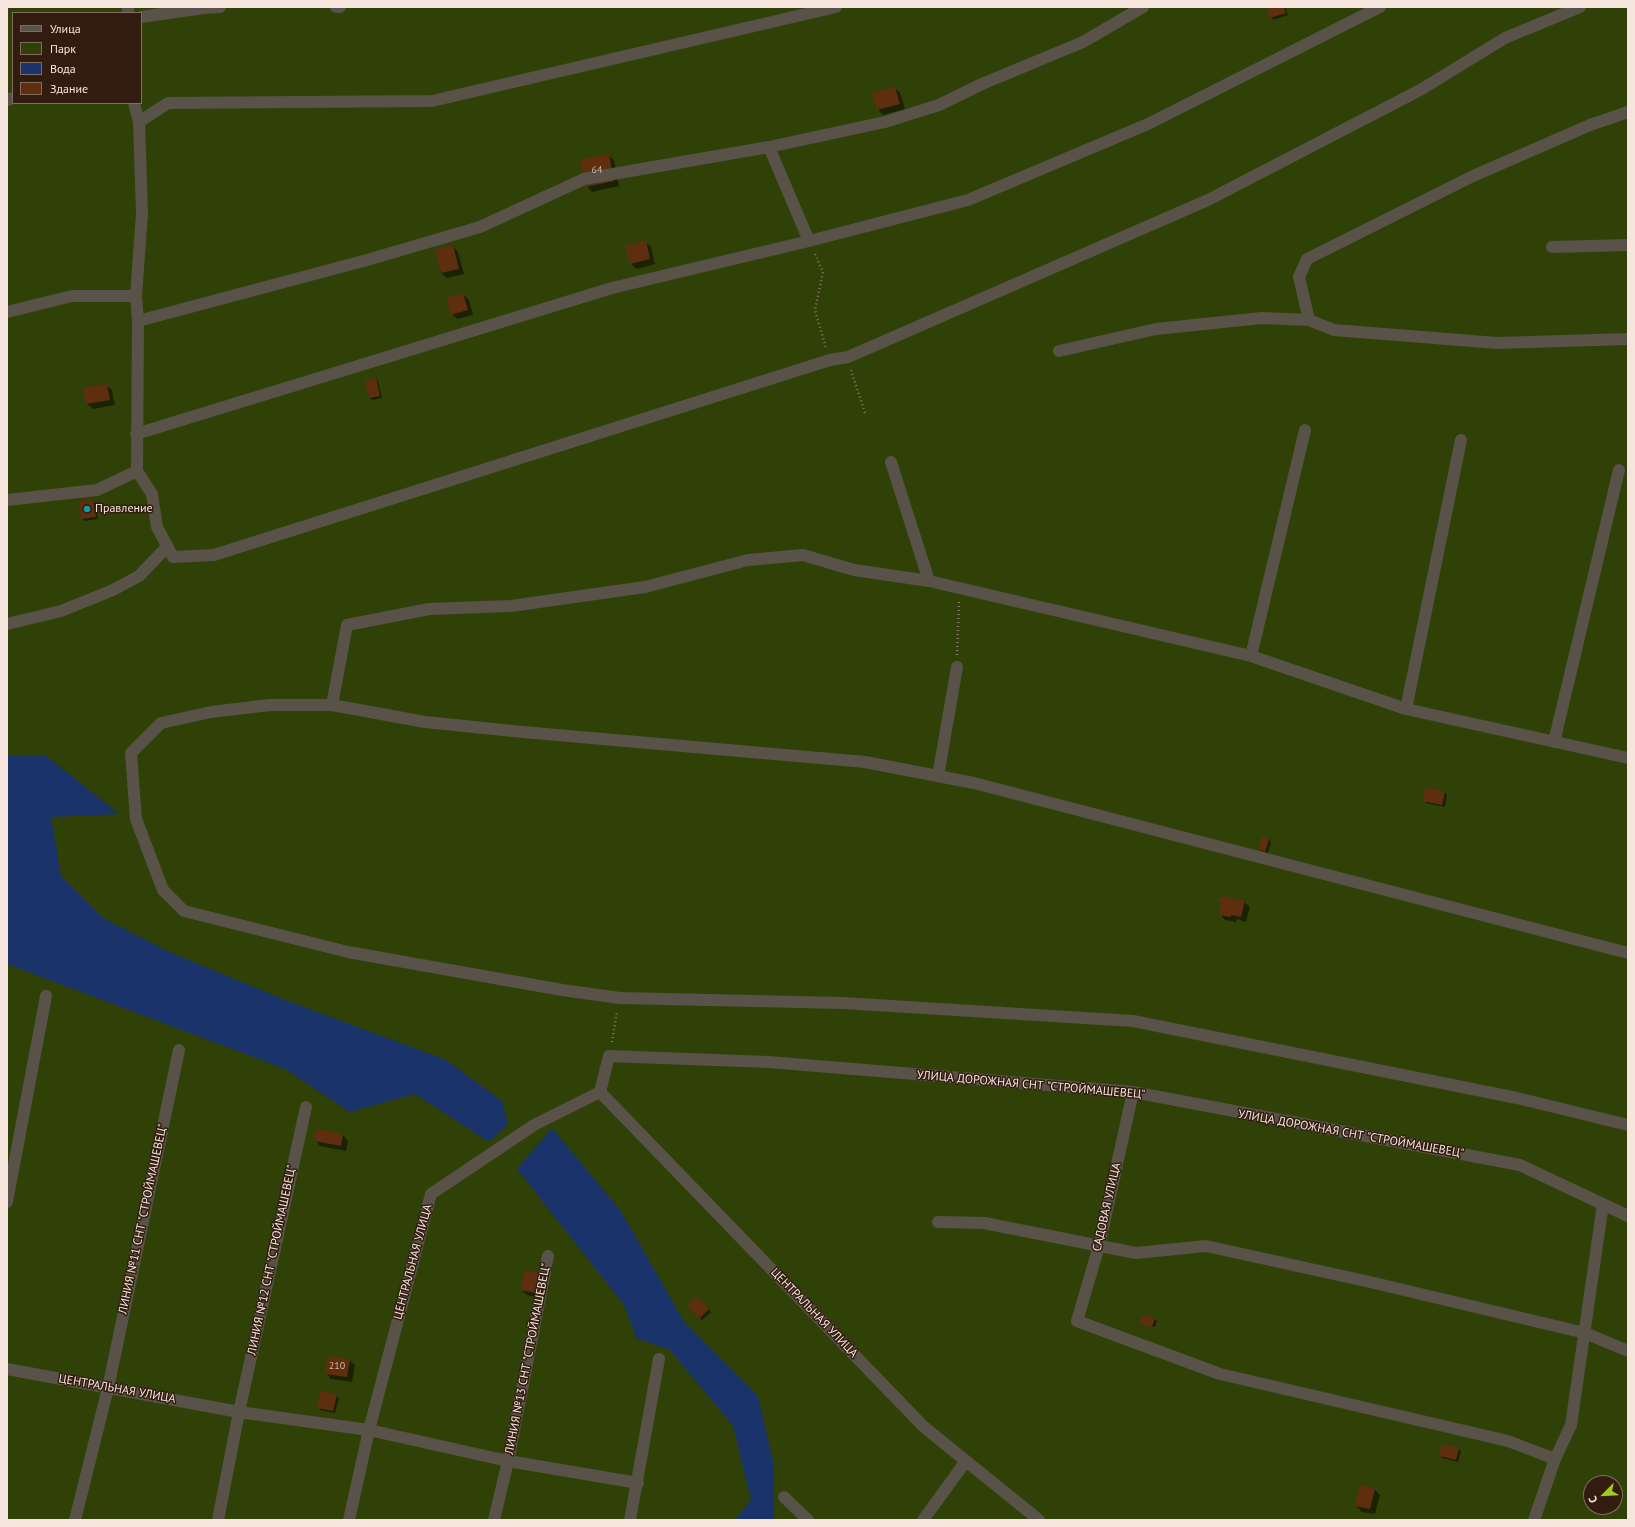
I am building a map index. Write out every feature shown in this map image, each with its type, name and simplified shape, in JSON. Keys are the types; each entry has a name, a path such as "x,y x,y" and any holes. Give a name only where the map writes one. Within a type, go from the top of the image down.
{"street":[{"path":"142,17 220,7"},
{"path":"139,122 168,103 432,101 836,7"},
{"path":"138,322 359,262 480,227 584,179 769,147 885,122 939,105 982,84 1083,42 1143,7"},
{"path":"136,434 612,288 808,241 968,200 1148,124 1380,7"},
{"path":"134,104 139,122 142,213 136,296 138,322 136,434 137,471 152,494 157,527 173,557 214,555 830,360 848,357 1208,200 1422,89 1505,38 1580,7"},
{"path":"1309,320 1299,277 1307,260 1472,176 1590,125 1628,112"},
{"path":"769,147 808,241"},
{"path":"1552,247 1628,245"},
{"path":"7,312 72,296 136,296"},
{"path":"1059,351 1156,330 1262,318 1309,320 1334,330 1497,343 1628,339"},
{"path":"1251,656 1305,430"},
{"path":"1406,709 1461,440"},
{"path":"891,462 929,581"},
{"path":"1554,742 1619,470"},
{"path":"7,500 97,490 137,471"},
{"path":"7,624 61,611 113,590 139,576 167,547"},
{"path":"332,705 347,625 429,609 511,606 645,587 748,560 803,555 854,570 929,581 1251,656 1406,709 1628,758"},
{"path":"938,776 957,667"},
{"path":"1628,953 974,783 865,762 440,723 332,705 270,705 211,712 161,723 131,754 136,819 163,890 184,911 348,952 562,990 620,998 843,1003 1133,1021 1517,1098 1628,1125"},
{"path":"7,1202 46,996"},
{"name":"ЛИНИЯ №11 СНТ \"СТРОЙМАШЕВЕЦ\"","path":"74,1520 108,1388 179,1050"},
{"path":"600,1092 609,1056"},
{"name":"УЛИЦА ДОРОЖНАЯ СНТ \"СТРОЙМАШЕВЕЦ\"","path":"609,1056 768,1062 1133,1092 1520,1165 1628,1216"},
{"name":"ЦЕНТРАЛЬНАЯ УЛИЦА","path":"369,1430 430,1194 534,1125 600,1092 924,1427 1039,1520"},
{"name":"САДОВАЯ УЛИЦА","path":"1133,1092 1099,1246 1077,1321 1220,1374 1508,1442 1555,1459"},
{"name":"ЛИНИЯ №12 СНТ \"СТРОЙМАШЕВЕЦ\"","path":"218,1520 239,1412 306,1107"},
{"path":"1534,1520 1555,1459 1571,1426 1603,1204"},
{"path":"938,1222 984,1223 1136,1253 1206,1246 1370,1282 1585,1333 1628,1351"},
{"name":"ЛИНИЯ №13 СНТ \"СТРОЙМАШЕВЕЦ\"","path":"494,1520 508,1461 548,1256"},
{"path":"630,1520 638,1483 659,1359"},
{"name":"ЦЕНТРАЛЬНАЯ УЛИЦА","path":"7,1369 239,1412 369,1430 508,1461 638,1483"},
{"path":"349,1520 369,1430"},
{"path":"923,1520 966,1461"},
{"path":"784,1497 808,1520"}],"path":[{"path":"808,241 823,272 814,310 830,360"},
{"path":"852,377 865,413"},
{"path":"957,667 960,589"},
{"path":"609,1056 620,998"}],"green space":[{"path":"7,7 1628,7 1628,1520 7,1520"}],"water":[{"path":"7,755 45,755 119,814 51,817 61,876 103,918 167,951 285,1000 446,1060 502,1101 508,1124 489,1142 415,1094 350,1112 285,1069 7,964"},
{"path":"552,1128 620,1210 685,1323 758,1396 774,1466 774,1520 735,1520 751,1500 733,1426 669,1349 637,1339 624,1305 517,1169"}],"building":[{"path":"1266,7 1284,7 1286,13 1270,18"},
{"path":"895,87 900,104 877,110 872,93"},
{"path":"609,154 614,181 586,187 580,160"},
{"path":"646,240 650,259 630,264 625,246"},
{"path":"453,245 459,269 441,273 435,250"},
{"path":"463,293 468,310 451,315 446,298"},
{"path":"376,378 380,396 369,398 365,380"},
{"path":"107,384 110,400 86,404 83,388"},
{"name":"Правление","path":"93,499 96,517 81,519 79,501"},
{"path":"1426,787 1445,792 1442,805 1422,801"},
{"path":"1262,836 1269,839 1265,852 1258,849"},
{"path":"1224,896 1245,901 1241,917 1219,915 1221,903 1219,903 1219,898 1223,898"},
{"path":"316,1129 343,1134 341,1146 314,1141"},
{"path":"524,1270 539,1272 535,1293 521,1290"},
{"path":"697,1296 709,1309 699,1319 687,1306"},
{"path":"1142,1315 1155,1318 1152,1327 1140,1324"},
{"path":"327,1356 350,1359 347,1377 325,1374"},
{"path":"320,1391 337,1395 333,1411 317,1408"},
{"path":"1442,1444 1459,1448 1456,1460 1439,1456"},
{"path":"1360,1485 1375,1489 1370,1509 1355,1506"}],"place":[{"name":"Правление","path":"87,509"}]}
